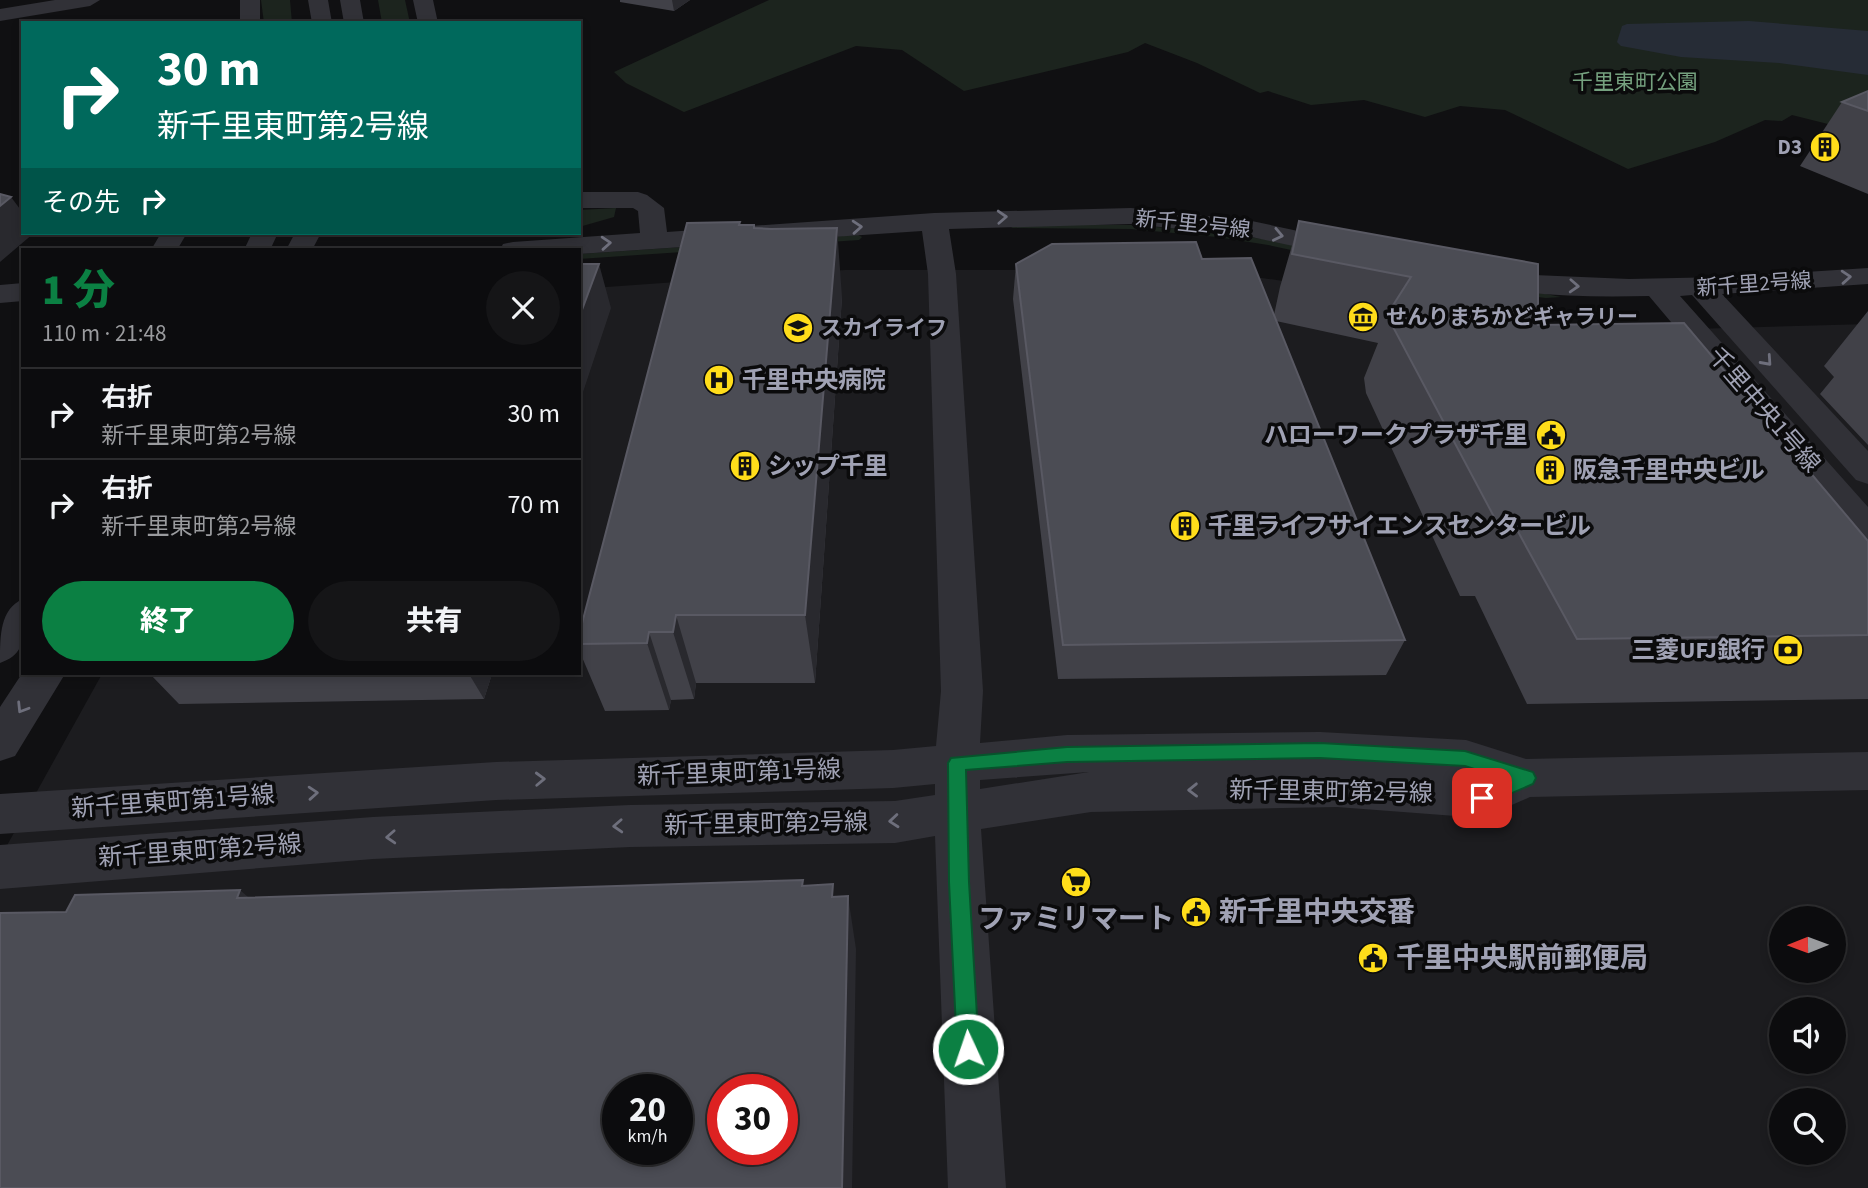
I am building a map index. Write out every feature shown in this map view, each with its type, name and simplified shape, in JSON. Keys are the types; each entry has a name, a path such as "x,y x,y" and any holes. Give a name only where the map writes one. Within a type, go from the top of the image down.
{"street":[{"path":"0,15 90,0"},
{"path":"250,0 250,21"},
{"path":"318,0 322,21"},
{"path":"350,0 354,21"},
{"path":"423,0 428,21"},
{"path":"581,200 638,200 651,208 654,240"},
{"path":"936,232 942,274 962,691 957,763 959,882 976,1188"},
{"name":"新千里2号線","path":"581,268 936,232"},
{"name":"新千里2号線","path":"541,248 654,240 936,232 1016,238 1157,239 1359,264"},
{"name":"新千里2号線","path":"1711,299 1868,275"},
{"name":"新千里2号線","path":"1463,284 1559,308 1711,299 1868,300"},
{"path":"0,294 21,292"},
{"name":"千里中央1号線","path":"1711,299 1868,471"},
{"name":"千里中央1号線","path":"1669,301 1868,531"},
{"path":"0,647 21,617"},
{"path":"0,743 43,675"},
{"name":"新千里東町第2号線","path":"957,763 1067,754 1320,751 1465,759 1526,778 1868,771"},
{"name":"新千里東町第1号線","path":"0,814 496,781 893,769 957,763"},
{"name":"新千里東町第2号線","path":"0,867 373,838 631,826 895,822 1091,792 1337,788 1482,798 1526,778"}],"shaded area":[{"path":"1749,21 1868,31 1868,75 1779,63 1681,57 1621,46 1617,42 1622,26 1627,24"},
{"path":"845,270 1144,270 1235,274 1317,286 1471,320 1588,332 1868,324 1868,1188 0,1188 0,858 101,675 581,675 581,289"}],"green space":[{"path":"261,0 290,0 292,21 264,21"},
{"path":"378,0 405,0 410,21 382,21"},
{"name":"千里東町公園","path":"769,0 1868,0 1868,134 1792,115 1782,121 1765,120 1715,142 1628,169 1505,110 1460,106 1425,117 1364,100 1311,105 1268,91 1260,93 1197,63 1145,43 1128,52 964,91 902,50 856,46 684,112 626,83 614,72"},
{"path":"616,208 614,217 581,226 581,210"},
{"path":"1015,225 1131,225 1216,232 1561,297 1546,298 1469,288 1268,245 1217,237 1131,229 1011,228"},
{"path":"858,235 862,237 859,240 581,259 581,254"}],"building":[{"path":"1868,91 1868,111 1842,102"},
{"path":"0,194 11,197 0,206"},
{"path":"1299,221 1538,264 1538,325 1684,323 1868,541 1868,635 1577,639 1516,528 1500,528 1392,325 1390,310 1411,277 1292,254"},
{"name":"シップ千里","path":"740,222 739,225 771,229 837,228 805,615 676,615 673,632 649,632 647,643 581,644 581,627 687,223"},
{"name":"千里ライフサイエンスセンタービル","path":"1196,242 1202,259 1251,258 1405,640 1063,645 1016,264 1052,244"},
{"path":"581,264 599,264 581,313"},
{"path":"803,880 802,886 833,884 832,897 848,896 842,1188 0,1188 0,913 66,912 75,895 240,890 237,898"}],"place":[{"name":"D3","path":"1825,147"},
{"name":"せんりまちかどギャラリー","path":"1363,317"},
{"name":"スカイライフ","path":"798,328"},
{"name":"千里中央病院","path":"719,380"},
{"name":"ハローワークプラザ千里","path":"1551,435"},
{"name":"シップ千里","path":"745,466"},
{"name":"阪急千里中央ビル","path":"1550,470"},
{"name":"千里ライフサイエンスセンタービル","path":"1185,526"},
{"name":"三菱UFJ銀行","path":"1788,650"},
{"name":"ファミリマート","path":"1076,882"},
{"name":"新千里中央交番","path":"1196,912"},
{"name":"千里中央駅前郵便局","path":"1373,958"}],"route":[{"path":"968,1049 959,882 957,763 1067,754 1320,751 1465,759 1526,778 1482,798"}]}
